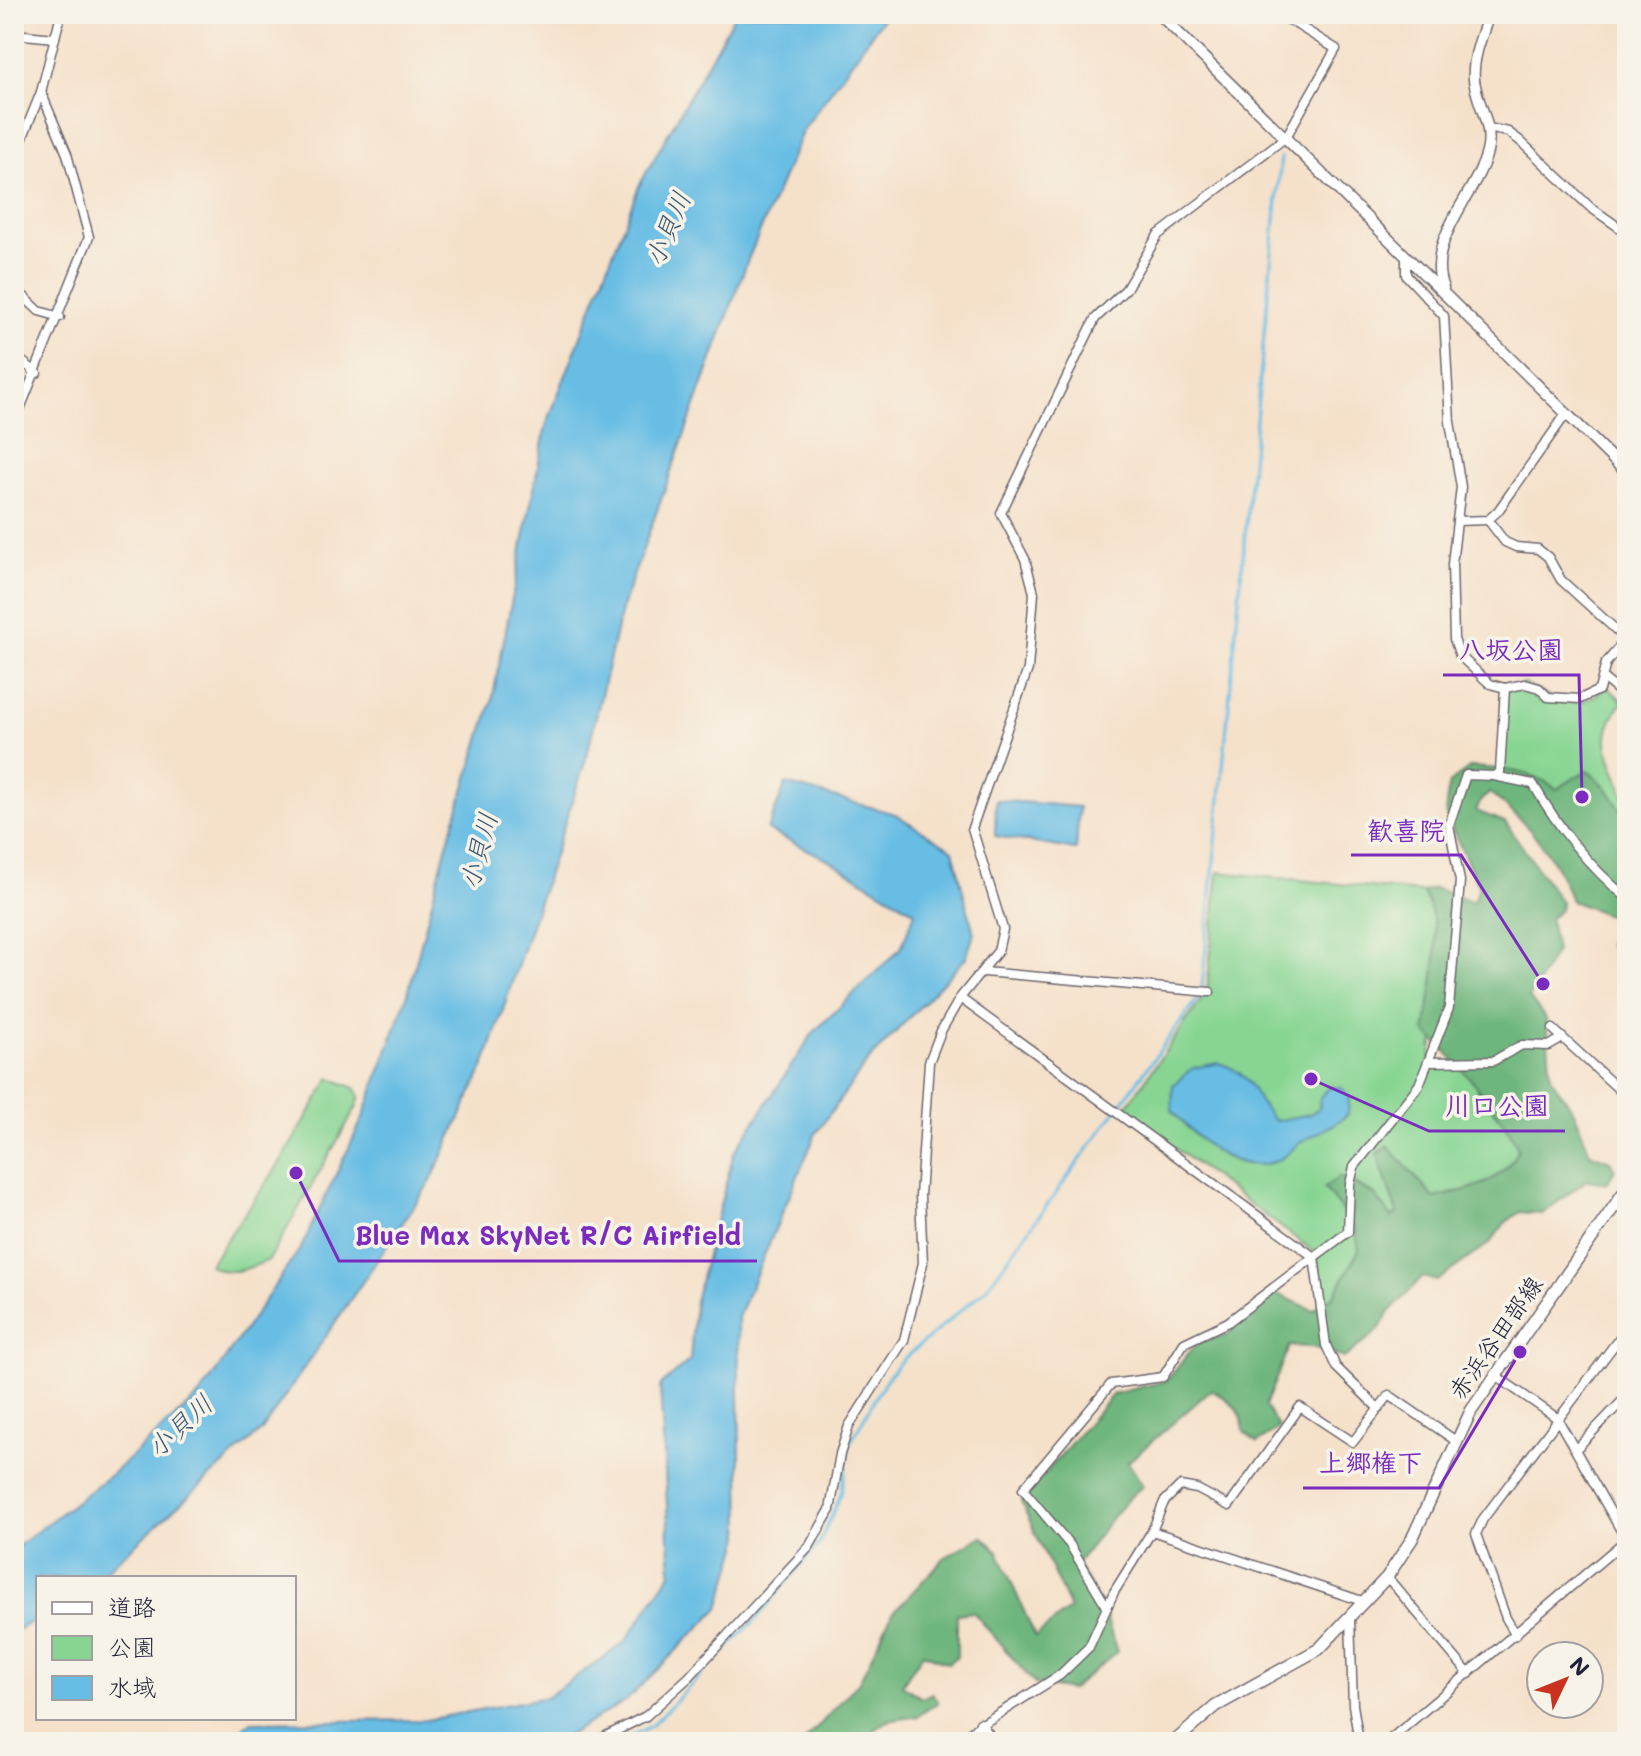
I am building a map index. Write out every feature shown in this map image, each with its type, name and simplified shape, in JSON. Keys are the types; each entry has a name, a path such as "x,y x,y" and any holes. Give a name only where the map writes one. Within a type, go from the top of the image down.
{"main road":[{"name":"赤浜谷田部線","path":"1174,1742 1216,1706 1319,1649 1387,1577 1412,1539 1456,1441 1496,1376 1627,1188"}],"street":[{"path":"14,159 41,92 61,14"},
{"path":"1159,14 1627,473"},
{"path":"594,1742 646,1716 689,1677 809,1547 830,1510 840,1454 849,1426 904,1340 923,1263 922,1130 929,1062 941,1031 960,998 998,951 1003,929 972,828 1028,669 1034,593 1025,559 1003,524 1001,513 1095,319 1126,289 1158,235 1286,137 1336,49 1280,14"},
{"path":"1445,293 1439,277 1440,249 1481,170 1488,148 1488,128 1474,78 1475,58 1489,14"},
{"path":"14,34 55,38"},
{"path":"14,424 60,317 89,237 67,154 41,92"},
{"path":"1488,128 1508,132 1519,140 1590,207 1627,233"},
{"path":"1406,255 1406,275 1444,316 1450,422 1461,487 1452,564 1454,639 1460,656 1478,676 1505,688 1525,684 1539,688 1548,697 1580,699 1599,690 1606,663 1627,639 1561,580 1548,557 1538,549 1516,547 1505,542 1488,520"},
{"path":"14,287 39,311 60,317"},
{"path":"14,355 37,373"},
{"path":"1457,521 1488,520 1511,497 1566,414"},
{"path":"1604,679 1627,698"},
{"path":"1494,776 1500,772 1505,688"},
{"path":"1107,1607 1070,1545 1023,1489 1111,1384 1163,1377 1184,1343 1228,1322 1348,1232 1350,1184 1354,1167 1419,1085 1449,1008 1460,896 1449,825 1466,775 1494,776 1533,784 1557,825 1597,873 1627,898"},
{"path":"984,972 1210,992"},
{"path":"960,998 1314,1257 1326,1345 1336,1367 1379,1409"},
{"path":"1553,1029 1627,1097"},
{"path":"1430,1062 1493,1061 1522,1045 1549,1046 1561,1039"},
{"path":"1615,1205 1627,1213"},
{"path":"1516,1635 1506,1618 1476,1534 1483,1519 1557,1418 1627,1328"},
{"path":"1387,1742 1627,1540 1557,1418 1496,1376"},
{"path":"954,1742 1060,1675 1089,1647 1100,1629 1107,1607 1152,1531 1164,1502 1180,1486 1197,1489 1229,1506 1300,1407 1353,1442 1389,1395 1456,1441"},
{"path":"1576,1449 1627,1396"},
{"path":"1152,1531 1365,1602"},
{"path":"1387,1577 1469,1674"},
{"path":"1350,1619 1353,1705 1359,1742"},
{"path":"980,1723 995,1742"}],"green space":[{"path":"1525,684 1567,702 1587,700 1606,686 1623,701 1613,718 1607,745 1627,812 1627,894 1500,772 1505,688"},
{"path":"1471,767 1527,774 1557,789 1587,770 1605,786 1627,819 1627,972 1608,944 1624,921 1571,901 1549,854 1516,816 1490,793 1482,799 1476,811 1505,822 1561,902 1560,910 1550,919 1556,951 1529,998 1546,1019 1551,1078 1575,1113 1590,1153 1610,1161 1615,1170 1607,1183 1587,1180 1542,1214 1520,1212 1505,1223 1491,1242 1437,1281 1422,1277 1387,1315 1379,1330 1344,1358 1312,1347 1289,1346 1265,1406 1279,1428 1257,1443 1244,1432 1241,1417 1234,1406 1211,1390 1128,1462 1143,1486 1116,1513 1076,1564 1103,1607 1117,1652 1071,1690 1035,1684 973,1612 957,1614 957,1656 948,1663 923,1653 902,1685 922,1698 932,1693 938,1702 918,1716 887,1721 860,1742 804,1742 859,1682 892,1614 944,1558 982,1536 998,1551 1035,1637 1070,1609 1021,1502 1113,1394 1166,1381 1196,1345 1226,1336 1273,1292 1313,1310 1334,1295 1359,1250 1355,1227 1324,1188 1340,1177 1374,1194 1392,1217 1397,1213 1377,1154 1388,1146 1434,1198 1484,1184 1503,1171 1511,1161 1518,1149 1502,1120 1463,1070 1425,1032 1434,979 1436,942 1430,907 1422,892 1434,888 1473,902 1479,887 1445,813 1449,783"},
{"path":"1218,872 1460,896 1429,1067 1472,1060 1477,1090 1530,1154 1499,1179 1445,1205 1322,1306 1317,1254 1124,1110 1207,992"},
{"path":"330,1078 355,1088 360,1096 356,1108 269,1260 232,1271 209,1265 280,1163"}],"water":[{"name":"小貝川","path":"735,14 886,14 803,130 749,257 621,610 586,759 485,1064 431,1181 262,1430 100,1576 36,1576 36,1619 14,1632 14,1549 113,1473 200,1395 302,1246 363,1118 408,993 446,848 492,701 546,426 639,186"},
{"path":"786,784 895,814 953,850 974,934 966,958 868,1061 816,1133 738,1317 741,1537 719,1608 627,1700 557,1742 220,1742 251,1722 426,1720 547,1697 625,1642 671,1573 660,1386 690,1360 695,1301 734,1153 813,1033 901,948 915,912 827,859 767,830"},
{"path":"996,800 1079,807 1076,850 995,836"},
{"path":"1218,1063 1247,1080 1275,1121 1310,1114 1319,1108 1320,1098 1329,1088 1341,1087 1349,1097 1348,1114 1276,1161 1261,1165 1231,1160 1205,1143 1172,1110 1173,1085 1193,1068"}],"waterway":[{"path":"1202,988 1281,157"},
{"path":"618,1742 651,1726 755,1620 819,1544 841,1494 850,1443 885,1381 899,1363 986,1289 1201,994"}],"place":[{"name":"八坂公園","path":"1582,797"},
{"name":"歓喜院","path":"1543,984"},
{"name":"川口公園","path":"1311,1079"},
{"name":"Blue Max SkyNet R/C Airfield","path":"296,1173"},
{"name":"上郷権下","path":"1520,1352"}]}
